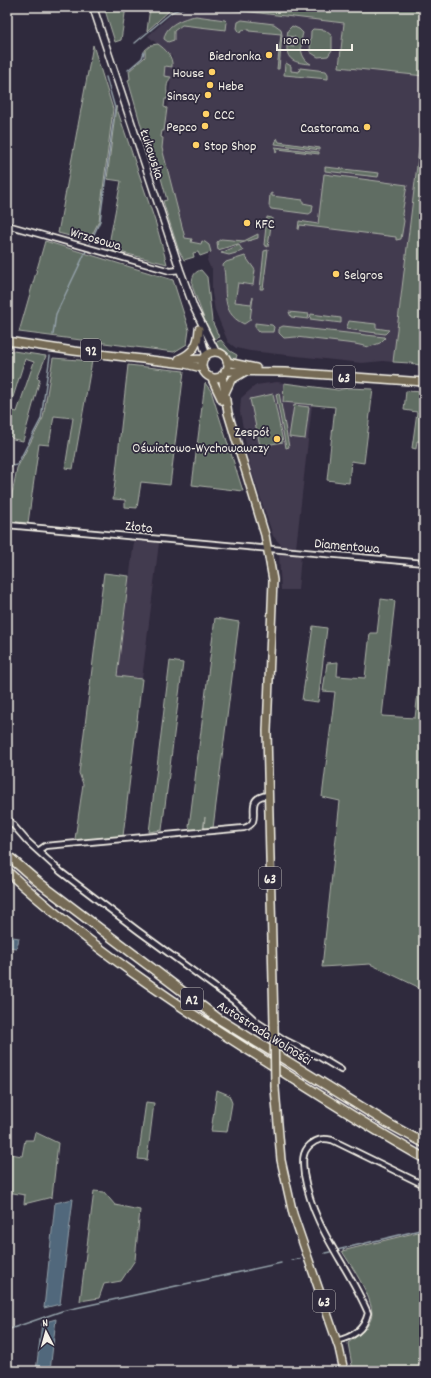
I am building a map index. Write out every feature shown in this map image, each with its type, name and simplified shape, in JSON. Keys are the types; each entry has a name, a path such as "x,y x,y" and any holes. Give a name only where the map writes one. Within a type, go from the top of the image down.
{"highway":[{"name":"Autostrada Wolności","path":"7,855 37,882 219,1020 389,1124 424,1143"},
{"name":"Autostrada Wolności","path":"7,871 115,960 218,1032 387,1137 424,1158"}],"main road":[{"name":"Łukowska","path":"93,7 194,308 200,329 204,357"},
{"name":"Łukowska","path":"194,308 216,352"},
{"path":"178,360 195,349 198,344 200,329"},
{"name":"92","path":"7,341 185,364 202,368"},
{"name":"92","path":"55,348 89,349 178,360 204,357"},
{"path":"202,368 204,357 216,352"},
{"name":"63","path":"216,352 224,355 227,362 224,373 224,396 269,549 273,598 267,731 275,1088 279,1142 293,1214 336,1341 344,1371"},
{"name":"63","path":"227,362 237,365 286,372"},
{"name":"63","path":"202,368 206,374 211,377 228,413"},
{"path":"224,396 231,380 246,371"},
{"name":"63","path":"211,377 224,373 246,371 286,372 424,382"}],"street":[{"name":"Wrzosowa","path":"7,225 170,271 180,270"},
{"name":"Złota","path":"7,525 269,549"},
{"name":"Diamentowa","path":"269,549 424,563"},
{"path":"38,851 46,846 244,828 247,827 253,820 255,800 258,796 268,795"},
{"path":"7,818 38,851 61,872 234,1001 257,1022 285,1040 341,1070"},
{"path":"336,1341 354,1335 360,1330 366,1323 368,1313 317,1220 307,1188 303,1168 303,1160 306,1149 320,1139 332,1140 424,1185"}],"shaded area":[{"path":"208,7 344,23 339,67 424,76 424,108 393,362 383,361 362,363 250,351 236,348 228,342 215,310 212,293 212,268 207,260 211,252 202,244 185,239 162,148 171,77 164,76 165,66 172,67 172,57 148,36 171,15 179,11 204,10"},
{"name":"Zespół Oświatowo-Wychowawczy","path":"277,382 284,383 283,402 312,405 296,548 282,546 273,536 250,466 240,412 241,398 256,385"},
{"path":"134,541 159,543 142,679 117,676"},
{"path":"279,554 301,555 298,590 281,590"}],"green space":[{"path":"104,7 126,7 121,40 115,42"},
{"path":"150,7 178,7 169,11 147,31"},
{"path":"209,7 424,7 424,76 339,67 344,23"},
{"path":"196,16 225,20 227,22 226,30 182,25 174,31 174,40 168,42 164,39 165,34 171,26 180,20"},
{"path":"242,20 274,24 281,29 282,35 279,69 277,69 281,34 249,31 249,29 242,30 240,33 237,28 238,22"},
{"path":"292,26 299,29 303,33 301,41 302,54 311,64 294,61 288,55 287,46 294,47 295,37 287,36 288,30"},
{"path":"313,29 325,30 332,36 332,50 328,56 318,57 310,52 311,31"},
{"path":"158,44 168,54 172,63 172,67 165,66 164,76 171,77 167,87 168,99 165,99 164,107 167,108 164,131 162,131 161,137 163,138 162,148 185,238 192,239 191,242 201,244 202,241 205,242 209,245 211,252 200,256 198,252 193,253 194,257 184,260 179,251 163,201 167,200 158,167 153,168 128,80 130,79 129,71 145,57 145,50 151,45"},
{"path":"93,45 113,109 99,221 89,241 58,233"},
{"path":"286,63 291,66 291,71 299,72 300,68 326,71 328,74 328,79 284,75"},
{"path":"116,106 156,224 167,264 108,249 121,181 107,179"},
{"path":"424,108 424,366 393,362"},
{"path":"277,138 279,142 320,148 320,150 275,144"},
{"path":"275,147 319,152 319,154 278,149 276,153"},
{"path":"325,167 379,173 378,177 325,171"},
{"path":"324,174 407,185 402,214 404,221 401,239 396,240 396,237 300,225 298,229 299,221 318,224"},
{"path":"272,193 272,196 303,200 303,203 313,205 312,212 309,214 271,209 269,206 270,194"},
{"path":"267,217 272,218 268,247 264,245"},
{"path":"258,234 258,238 218,250 217,242 221,239 244,241"},
{"path":"45,241 173,280 189,330 187,344 174,352 19,332"},
{"path":"239,245 243,251 229,255 221,253"},
{"path":"268,250 263,289 260,289 264,251"},
{"path":"245,256 255,270 253,285 238,283 235,302 251,304 253,297 250,320 244,324 230,313 227,305 223,265 226,262"},
{"path":"201,270 207,277 212,321 219,337 212,340 192,286 192,280 196,272"},
{"path":"289,312 309,314 308,319 291,317"},
{"path":"311,314 341,318 341,323 310,319"},
{"path":"349,321 376,324 376,328 389,330 385,334 346,329"},
{"path":"255,323 272,325 274,327 273,332 259,332 255,327"},
{"path":"283,326 385,338 380,343 369,347 296,337 284,338 279,333 279,328"},
{"path":"221,340 230,351 237,355 235,362 214,343"},
{"path":"7,350 46,356 37,378 40,379 23,441 13,439 7,433","holes":["25,359 34,362 17,412 9,410"]},
{"path":"53,358 92,361 73,469 65,468 73,418 54,416 49,445 39,444 28,523 7,521 17,468 43,418"},
{"path":"128,365 184,371 170,485 141,482 137,508 125,507 125,500 113,499"},
{"path":"205,383 211,391 243,491 192,485"},
{"path":"284,383 338,390 348,388 373,389 364,463 351,461 349,483 327,480 335,407 283,402"},
{"path":"406,391 424,392 424,442 417,441 416,449 412,448 417,412 404,410"},
{"path":"279,393 289,447 286,448 276,394"},
{"path":"273,394 283,442 260,446 250,399"},
{"path":"294,405 309,407 305,439 289,437"},
{"path":"104,573 129,576 117,676 142,679 123,836 77,842 75,839 83,784 79,773"},
{"path":"381,599 395,601 382,716 415,718 424,641 424,993 416,986 370,964 322,967 340,801 322,797 335,692 323,691 327,663 338,662 337,676 365,678 370,633 377,633"},
{"path":"215,618 239,622 213,828 204,829 205,817 203,829 191,830 189,827"},
{"path":"313,626 327,628 318,702 302,700"},
{"path":"170,661 183,663 162,830 149,832"},
{"path":"217,1090 229,1095 232,1103 227,1132 211,1131"},
{"path":"146,1102 154,1103 147,1160 138,1159"},
{"path":"35,1132 58,1143 52,1197 24,1204 25,1195 7,1192 7,1147 11,1154 22,1156 25,1140 33,1140"},
{"path":"94,1191 104,1192 115,1205 140,1210 135,1260 121,1281 104,1284 99,1298 80,1301"},
{"path":"418,1232 424,1235 424,1371 353,1371 348,1343 367,1326 371,1319 372,1312 367,1294 342,1251"}],"water":[{"path":"7,936 19,938 17,948 7,947"},
{"path":"73,1199 60,1304 44,1308 55,1203"},
{"path":"56,1319 50,1371 36,1371 42,1323"}],"waterway":[{"path":"135,43 172,12 185,7"},
{"path":"197,7 204,7"},
{"path":"128,70 142,58 144,52"},
{"path":"90,243 100,221 115,108 106,77"},
{"path":"53,335 56,314 86,251"},
{"path":"7,467 17,465 41,419 50,356"},
{"path":"337,1250 424,1229"},
{"path":"325,1253 330,1252"},
{"path":"291,1260 300,1259"},
{"path":"7,1330 62,1311 281,1263"}],"place":[{"name":"Biedronka","path":"269,55"},
{"name":"House","path":"212,72"},
{"name":"Hebe","path":"210,85"},
{"name":"Sinsay","path":"208,95"},
{"name":"CCC","path":"206,114"},
{"name":"Pepco","path":"205,126"},
{"name":"Castorama","path":"367,127"},
{"name":"Stop Shop","path":"196,145"},
{"name":"KFC","path":"247,223"},
{"name":"Selgros","path":"336,274"},
{"name":"Zespół Oświatowo-Wychowawczy","path":"277,439"}]}
